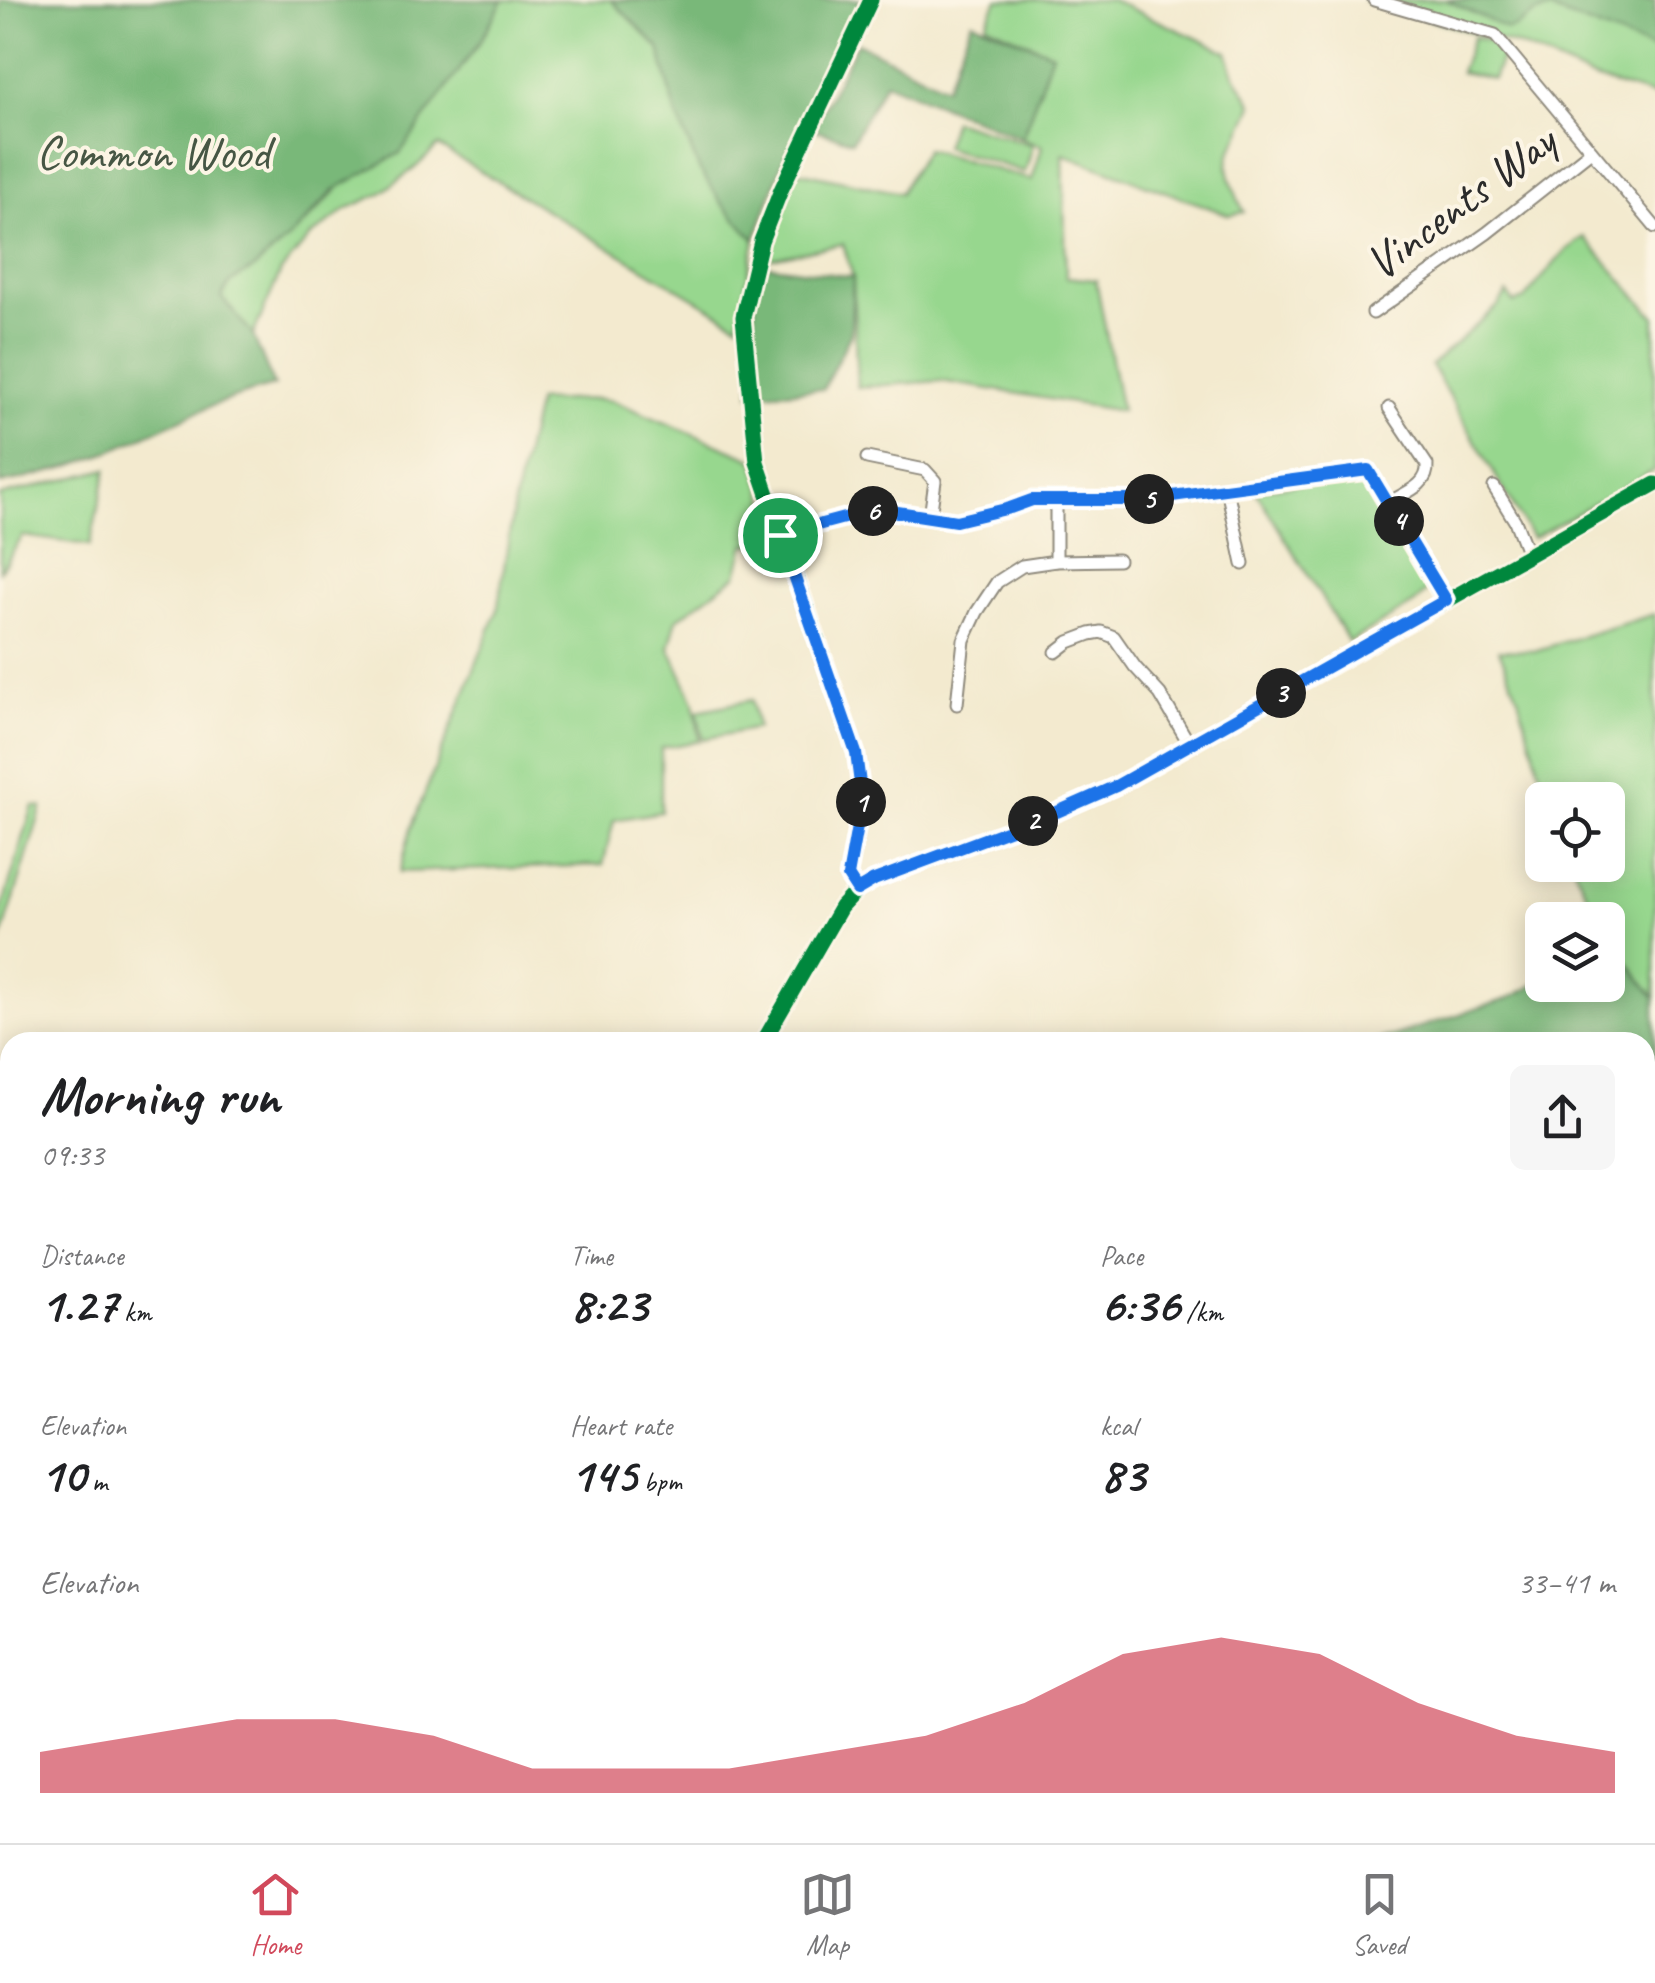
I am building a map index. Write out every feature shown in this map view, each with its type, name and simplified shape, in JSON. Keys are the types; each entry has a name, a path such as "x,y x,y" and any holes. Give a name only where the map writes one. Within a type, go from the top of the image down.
{"street":[{"path":"853,893 848,876 862,799 856,753 757,462 743,317 760,242 780,190 871,0"},
{"path":"1374,0 1495,35 1655,227"},
{"name":"Vincents Way","path":"1374,313 1488,233 1591,151"},
{"path":"1388,503 1424,481 1428,473 1427,465 1389,408"},
{"path":"867,458 925,470 935,481 930,518"},
{"path":"780,535 878,509 956,521 1032,500 1142,500 1368,470 1446,600"},
{"path":"769,1032 853,893 874,880 1116,786 1655,484"},
{"path":"1494,487 1528,554"},
{"path":"1228,489 1243,564"},
{"path":"1056,499 1056,561"},
{"path":"958,704 964,640 997,582 1022,566 1118,560"},
{"path":"1056,652 1101,632 1114,637 1160,694 1190,745"}],"green space":[{"name":"Common Wood","path":"0,0 503,0 481,40 400,153 334,190 287,240 231,282 221,297 253,335 274,386 212,406 85,461 0,484"},
{"path":"503,0 611,0 659,48 721,202 755,240 738,324 438,146 380,194 348,208 310,237 281,271 253,335 221,298 231,282 253,269 307,221 481,40"},
{"path":"611,0 861,0 850,30 784,159 755,240 721,202 699,169 676,113 659,48"},
{"path":"997,0 1112,0 1227,52 1234,74 1253,104 1228,165 1244,212 1229,215 1063,154 1066,277 1096,280 1121,411 941,381 857,387 853,277 843,244 760,260 793,170 900,193 926,149 1032,180 1042,146 1022,138 1052,53 986,24"},
{"path":"1364,0 1655,0 1655,96 1594,79 1522,47"},
{"path":"1446,0 1655,0 1655,50 1551,10 1507,29"},
{"path":"972,21 1052,53 1022,138 885,82 852,141 812,129 857,43 946,87"},
{"path":"1473,37 1496,43 1504,51 1493,79 1460,72"},
{"path":"953,120 1033,145 1025,172 944,147"},
{"path":"1584,237 1655,317 1655,470 1532,538 1431,365 1498,306 1507,293 1514,303 1524,299 1566,250"},
{"path":"757,264 853,277 851,333 823,389 750,394"},
{"path":"537,401 613,401 753,459 778,539 773,544 745,545 737,575 677,619 669,647 694,702 700,741 661,748 661,812 614,820 603,865 400,872 411,828 497,612 515,498"},
{"path":"107,469 90,545 23,536 0,571 0,496"},
{"path":"1346,478 1369,487 1430,587 1415,603 1349,642 1255,490"},
{"path":"1655,614 1655,998 1625,958 1625,902 1590,902 1581,882 1625,882 1625,782 1543,782 1518,697 1499,650 1534,651"},
{"path":"752,700 757,728 703,739 697,711"},
{"path":"33,806 42,807 0,944 0,915"},
{"path":"1625,958 1655,998 1655,1032 1405,1032 1525,990 1525,1002 1625,1002"}],"cycle path":[{"path":"857,890 848,876 862,799 856,753 757,462 743,317 761,241 781,190 871,0"},
{"path":"780,535 878,509 956,521 1010,509 1033,499 1142,500 1368,471 1445,601"},
{"path":"769,1032 841,907 857,890 1116,786 1655,484"}],"route":[{"path":"1368,470 1446,600 1116,786 857,890 848,876 862,799 856,753 780,535 878,509 956,521 1032,500 1142,500 1368,470"}]}
